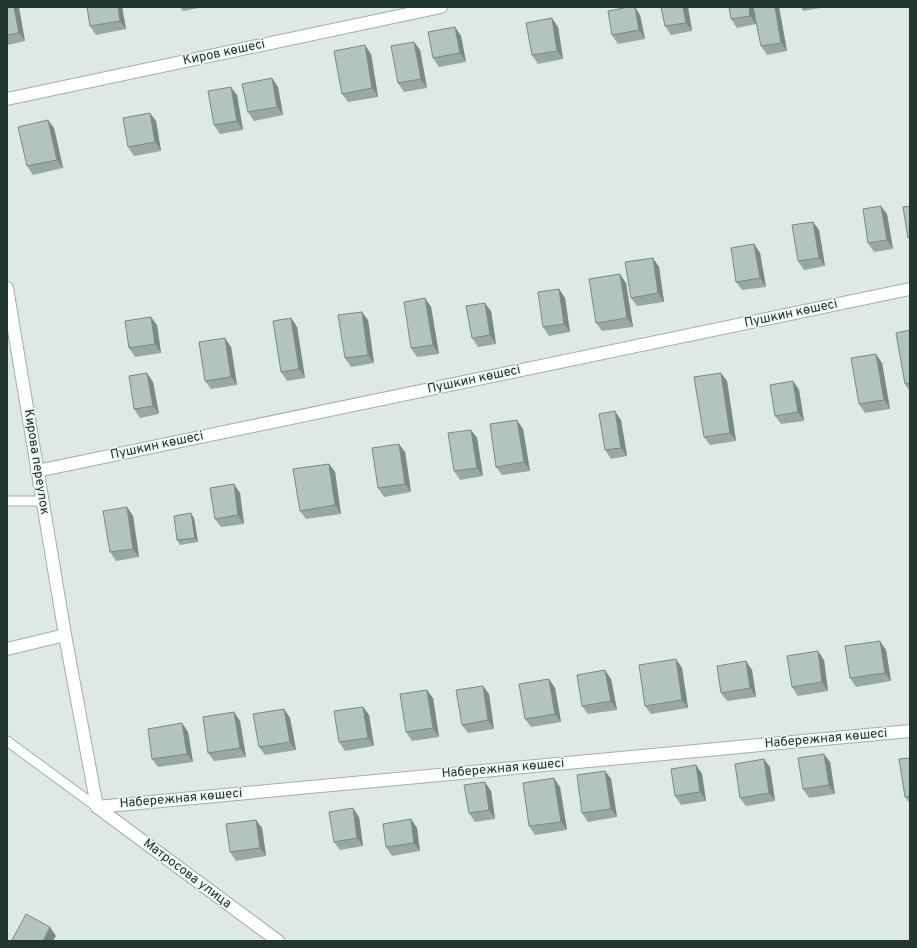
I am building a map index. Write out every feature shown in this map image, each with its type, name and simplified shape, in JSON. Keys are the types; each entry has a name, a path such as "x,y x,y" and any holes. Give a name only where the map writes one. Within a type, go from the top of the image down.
{"street":[{"name":"Киров көшесі","path":"7,99 441,7"},
{"name":"Кирова переулок","path":"7,288 65,635 97,806"},
{"name":"Пушкин көшесі","path":"37,471 910,289"},
{"path":"7,649 65,635"},
{"name":"Набережная көшесі","path":"97,806 910,731"},
{"name":"Матросова улица","path":"97,806 278,941"}],"lane":[{"path":"7,501 42,501"},
{"path":"7,740 97,806"}],"building":[{"path":"7,7 14,7 19,33 7,35"},
{"path":"87,7 118,7 120,21 90,26"},
{"path":"635,7 639,30 612,35 608,11"},
{"path":"661,7 683,7 686,23 665,26"},
{"path":"729,7 749,7 750,16 731,19"},
{"path":"753,7 775,7 781,43 761,46"},
{"path":"552,18 557,51 532,55 526,23"},
{"path":"455,27 460,53 433,58 428,32"},
{"path":"414,42 421,79 398,83 391,46"},
{"path":"365,45 372,88 342,94 334,51"},
{"path":"272,78 277,107 248,112 242,84"},
{"path":"231,87 237,121 214,125 208,91"},
{"path":"150,113 155,142 128,147 123,118"},
{"path":"48,120 57,160 27,166 18,127"},
{"path":"881,206 887,240 868,243 863,209"},
{"path":"910,206 910,237 908,238 903,207"},
{"path":"813,222 819,258 798,261 792,225"},
{"path":"754,244 760,278 736,282 731,248"},
{"path":"653,258 658,293 631,298 625,262"},
{"path":"620,274 627,318 596,323 589,279"},
{"path":"559,289 564,324 543,327 538,292"},
{"path":"425,298 433,345 411,348 404,302"},
{"path":"485,303 490,335 472,338 466,306"},
{"path":"362,312 368,355 345,358 338,315"},
{"path":"151,317 155,344 129,348 125,321"},
{"path":"291,318 299,369 281,372 273,321"},
{"path":"910,330 910,383 905,384 896,333"},
{"path":"225,338 231,377 205,381 199,342"},
{"path":"876,354 884,400 859,404 851,358"},
{"path":"147,373 153,406 134,409 129,376"},
{"path":"721,373 730,433 704,437 694,377"},
{"path":"793,381 798,412 775,416 770,385"},
{"path":"615,411 621,448 605,450 599,414"},
{"path":"517,420 524,462 496,467 490,424"},
{"path":"471,430 477,468 454,471 448,433"},
{"path":"399,444 405,484 378,488 372,448"},
{"path":"329,464 335,505 300,511 293,469"},
{"path":"234,484 238,515 215,519 210,488"},
{"path":"127,507 133,549 110,552 103,511"},
{"path":"191,513 195,538 177,540 174,516"},
{"path":"880,641 885,673 850,678 845,646"},
{"path":"818,651 822,682 792,687 787,656"},
{"path":"676,659 682,700 645,706 639,665"},
{"path":"746,661 750,688 721,693 717,666"},
{"path":"605,670 611,701 582,706 577,675"},
{"path":"549,679 555,714 525,719 519,684"},
{"path":"483,686 488,720 462,725 456,690"},
{"path":"427,690 433,728 406,732 400,694"},
{"path":"363,707 368,738 339,742 334,711"},
{"path":"284,709 290,742 259,747 253,714"},
{"path":"234,712 240,748 208,753 203,717"},
{"path":"182,723 187,754 152,759 148,729"},
{"path":"824,754 829,785 803,789 798,758"},
{"path":"910,758 910,796 905,797 899,759"},
{"path":"764,759 769,793 740,798 735,764"},
{"path":"696,765 700,792 675,796 671,769"},
{"path":"605,771 611,809 582,813 577,775"},
{"path":"554,778 561,822 529,826 523,783"},
{"path":"485,782 489,810 469,813 464,785"},
{"path":"353,808 357,838 334,842 329,812"},
{"path":"411,819 414,843 386,847 383,824"},
{"path":"256,820 260,848 230,852 226,824"},
{"path":"26,914 50,927 43,941 12,940"}]}
